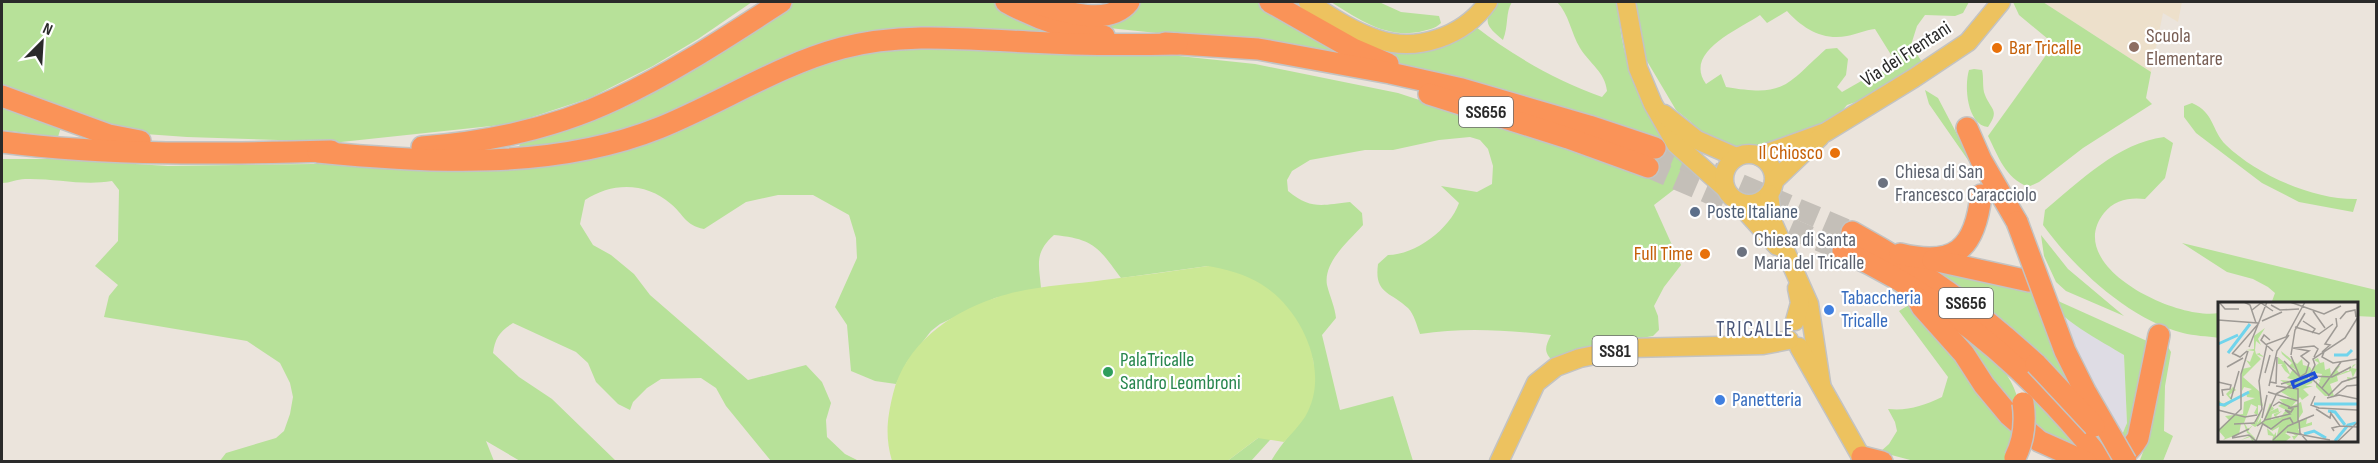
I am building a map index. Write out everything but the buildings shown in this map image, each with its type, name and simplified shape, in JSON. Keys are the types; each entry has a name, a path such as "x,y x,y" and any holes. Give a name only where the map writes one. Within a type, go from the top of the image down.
{"highway":[{"path":"736,31 759,2"},
{"path":"2,142 109,151 318,152 468,143 514,135 552,124 616,100 693,57 781,2"},
{"name":"SS656","path":"1006,2 1037,17 1090,34 1177,44 1258,49 1322,60 1462,88 1589,126 1652,158 1568,138 1322,60"},
{"path":"1031,2 1072,13 1090,15 1119,10 1129,2"},
{"path":"1270,2 1372,58 1462,88"},
{"path":"318,152 405,160 532,157 577,151 615,143 658,128 791,66 843,48 878,41 941,37 1109,46 1177,44"},
{"path":"2,96 109,135 154,142 187,153"},
{"path":"1967,128 1981,160 2004,196 2017,222 2065,351 2125,462"},
{"path":"2,155 49,158 109,151"},
{"path":"1933,260 1951,255 1962,248 1971,236 1979,216 1981,195"},
{"name":"SS656","path":"1852,232 1888,252 1962,300 2036,364 2125,462"},
{"name":"SS656","path":"1843,251 1911,288 1972,329 2047,395 2103,462"},
{"path":"1888,252 2029,281"},
{"path":"1911,288 1922,307 1964,354 1984,385 2009,416 2039,441 2086,462"},
{"path":"2111,462 2134,446 2138,438 2159,335"},
{"path":"1992,346 2016,385 2023,403 2025,414 2023,437 2014,460"}],"main road":[{"path":"1308,2 1365,35 1401,44 1426,42 1446,36 1475,17 1488,2"},
{"path":"1626,2 1638,68 1653,104 1676,144 1725,188"},
{"name":"Via dei Frentani","path":"1759,156 1826,132 1914,78 1968,42 2001,2"},
{"path":"1653,104 1697,140 1736,157"},
{"name":"Via dei Frentani","path":"1772,188 1826,132"},
{"path":"1804,339 1808,322 1795,321 1800,303 1793,265 1738,202 1727,194 1725,188 1723,181 1726,167 1736,157 1744,154 1759,156 1771,166 1773,224 1793,265 1809,304 1804,339 1821,383 1869,460"},
{"path":"1738,202 1755,204 1772,188"},
{"name":"SS81","path":"1499,462 1536,383 1556,367 1580,358 1629,348 1763,345 1804,339"}],"shaded area":[{"name":"Scuola Elementare","path":"2043,2 2182,2 2178,22 2163,13 2151,72"},
{"path":"2051,305 2087,332 2124,355 2127,423 2122,435 2115,431"}],"green space":[{"path":"2,2 752,2 653,66 590,98 511,124 341,142 187,137 117,132 2,88"},
{"path":"792,2 993,2 1061,37 915,32 693,109 573,147 519,147 521,140 596,119 638,101 678,78"},
{"path":"1136,2 1261,2 1340,51 1335,55 1109,28 1080,19"},
{"path":"1280,2 1298,2 1344,29 1379,45 1476,27 1536,67 1602,97 1607,91 1606,84 1580,48 1557,2 1619,2 1620,29 1630,71 1636,84 1655,116 1699,169 1688,178 1694,190 1676,188 1654,205 1681,265 1664,287 1654,306 1658,316 1659,330 1653,336 1612,343 1554,362 1546,349 1551,335 1485,330 1452,330 1420,334 1410,311 1381,287 1377,274 1378,264 1388,255 1409,251 1430,239 1448,222 1459,203 1441,186 1477,192 1492,184 1493,166 1488,149 1480,140 1470,137 1439,140 1393,150 1365,150 1310,160 1292,171 1287,180 1288,191 1310,204 1350,202 1362,213 1363,225 1338,252 1327,276 1327,285 1336,318 1322,335 1340,410 1393,396 1413,461 1271,461 1309,405 1314,378 1313,359 1208,266 1121,278 1094,246 1078,239 1054,235 1043,248 1039,259 1041,288 995,298 940,324 931,331 907,362 896,384 875,381 851,371 847,325 835,307 857,258 856,238 849,215 813,195 778,195 746,202 704,229 689,222 671,204 651,192 640,188 617,188 595,194 585,200 580,224 593,245 611,255 634,274 650,295 748,380 806,365 822,382 831,403 826,420 827,437 845,454 859,461 771,461 726,406 716,388 701,378 661,379 647,388 633,402 630,410 618,404 596,382 588,363 576,352 513,323 499,335 493,353 519,377 552,399 616,461 520,461 486,441 494,461 219,462 226,453 276,438 284,431 293,397 290,383 280,363 247,341 104,317 109,296 118,285 95,266 118,241 119,190 112,181 90,183 25,179 2,183 2,159 53,159 168,166 545,161 804,66 902,44 1122,50 1255,64 1398,93 1459,113 1593,136 1655,158 1391,60"},
{"path":"1331,2 1379,2 1401,12 1439,16 1441,23 1434,28 1419,32 1383,30 1351,15"},
{"path":"1496,2 1512,2 1508,10 1503,40 1492,30 1488,22 1489,14"},
{"path":"1636,2 1969,2 1963,13 1955,16 1925,15 1917,26 1911,45 1922,62 1879,94 1847,105 1829,126 1756,153 1732,150 1694,131 1691,122 1676,110 1641,51","holes":["1787,11 1806,28 1830,37 1847,36 1875,29 1898,66 1870,76 1842,92 1837,87 1846,75 1848,59 1837,48 1826,49 1792,80 1773,89 1746,90 1726,87 1721,74 1706,84 1701,72 1702,62 1707,52 1716,43 1760,15 1767,23"]},
{"path":"2013,2 2043,2 2151,72 2146,98 2152,104 2083,148 2039,182 2028,187 2008,172 1988,136 2054,44 2019,15"},
{"path":"1969,70 1982,70 1984,92 1994,113 1988,127 1975,120 1969,104 1967,85"},
{"path":"1925,90 1938,98 1959,138 1979,164 1975,170 1929,104"},
{"path":"2,99 61,127 58,137 2,130"},
{"path":"2192,103 2205,112 2221,139 2239,156 2287,184 2323,195 2357,199 2353,212 2299,202 2262,183 2196,133 2184,117 2184,106"},
{"path":"2164,137 2173,143 2165,178 2145,199 2123,200 2104,213 2095,233 2098,252 2111,270 2130,286 2153,299 2200,313 2218,313 2218,338 2187,334 2143,317 2087,275 2043,225 2045,210 2086,176 2115,155 2147,141"},
{"path":"2041,235 2068,269 2124,316 2066,291 2056,282 2044,256"},
{"path":"2182,243 2376,290 2376,317 2357,316 2357,302 2272,302 2275,293 2268,287 2253,279 2227,272"},
{"name":"PalaTricalle Sandro Leombroni","path":"1208,266 1228,270 1261,284 1289,309 1308,343 1315,381 1313,399 1305,417 1284,442 1258,438 1226,462 892,461 888,444 888,420 899,376 918,346 931,333 961,312 995,298 1021,291"},
{"path":"1931,266 2035,286 2079,394 2044,358 1933,274"},
{"path":"2047,296 2147,341 2130,446 2122,435 2127,423 2124,355 2070,321 2060,313"},
{"path":"1915,301 2015,423 2009,462 1914,461 1880,452 1889,444 1897,431 1888,409 1915,407 1942,397 1948,377 1899,311"},
{"path":"1963,333 1995,361 2011,382 2016,394 2020,423 1958,336"},
{"path":"2168,347 2171,352 2165,386 2164,431 2173,436 2163,461 2141,461 2151,431 2162,350"},
{"path":"2031,395 2092,456 2032,431"},
{"path":"1280,429 1251,461 1226,462 1258,438"}],"tunnel":[{"path":"1655,148 1852,232"},
{"path":"1648,167 1843,251"}],"place":[{"name":"Scuola Elementare","path":"2134,47"},
{"name":"Bar Tricalle","path":"1997,48"},
{"name":"Il Chiosco","path":"1835,153"},
{"name":"Chiesa di San Francesco Caracciolo","path":"1883,183"},
{"name":"Poste Italiane","path":"1695,212"},
{"name":"Chiesa di Santa Maria del Tricalle","path":"1742,252"},
{"name":"Full Time","path":"1705,254"},
{"name":"Tabaccheria Tricalle","path":"1829,310"},
{"name":"PalaTricalle Sandro Leombroni","path":"1108,372"},
{"name":"Panetteria","path":"1720,400"}],"district":[{"name":"TRICALLE","path":"1755,329"}]}
